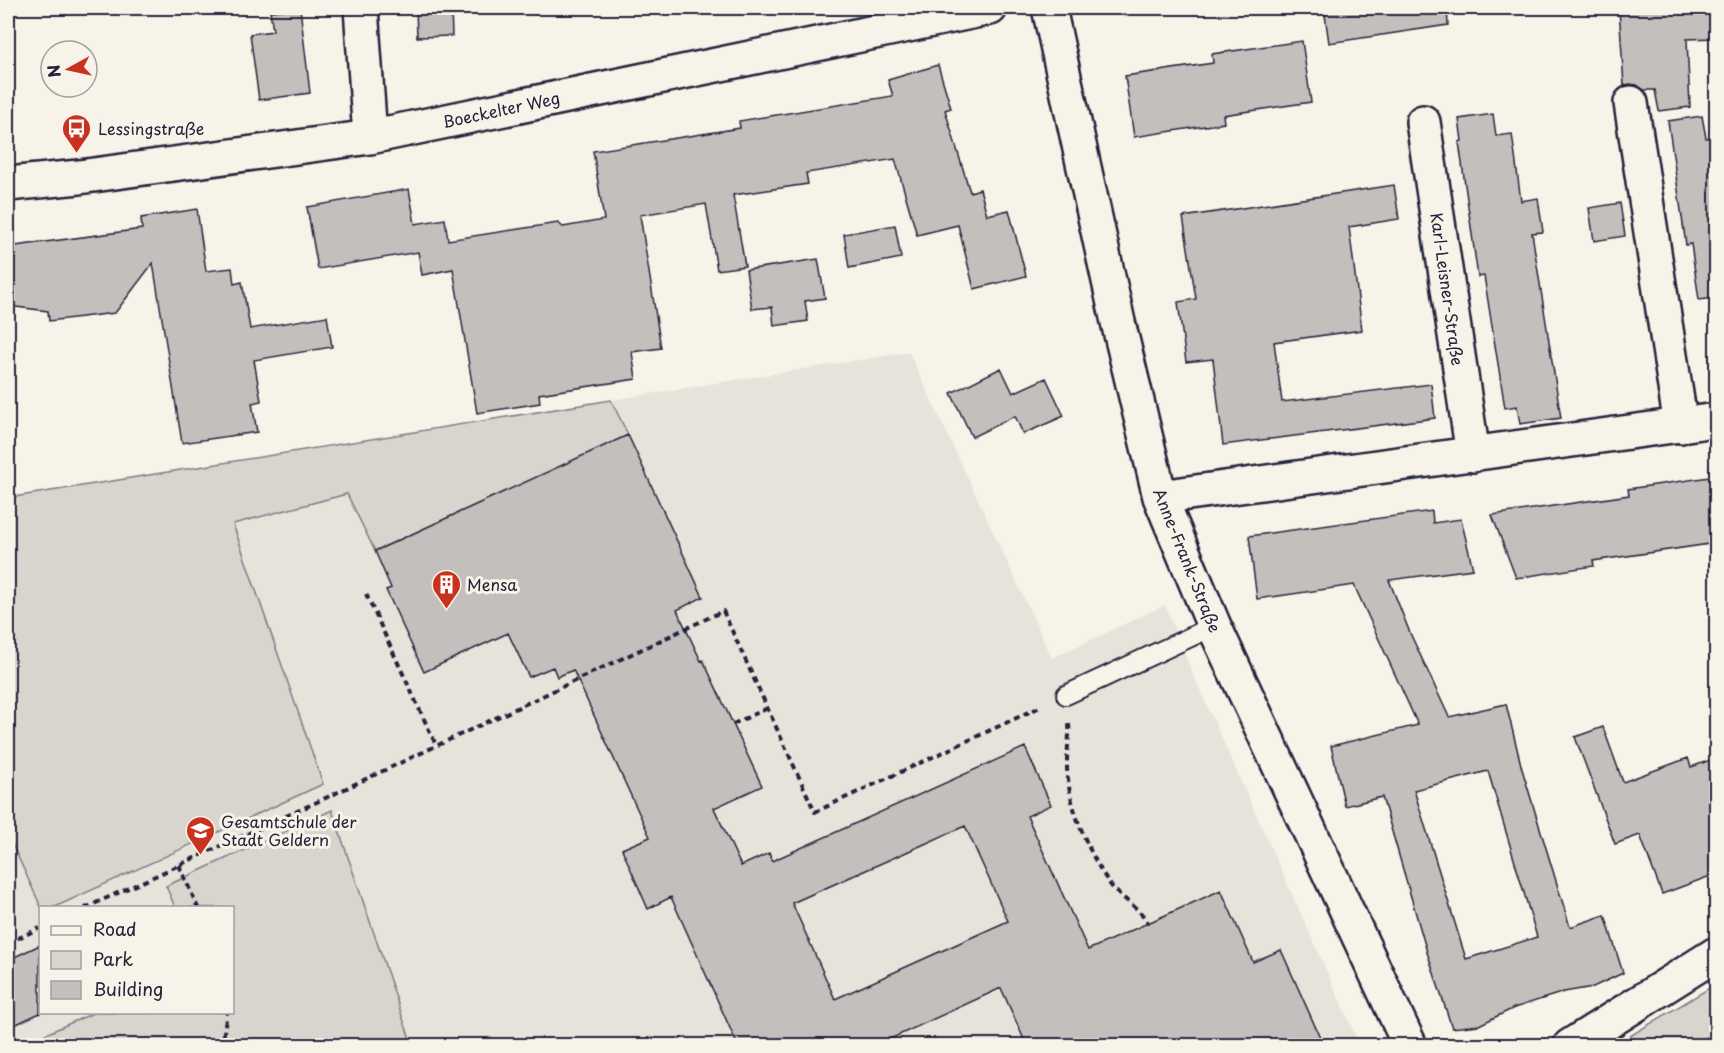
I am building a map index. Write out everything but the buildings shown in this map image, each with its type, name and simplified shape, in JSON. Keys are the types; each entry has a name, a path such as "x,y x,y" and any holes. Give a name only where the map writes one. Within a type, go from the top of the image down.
{"street":[{"path":"361,8 370,136"},
{"name":"Boeckelter Weg","path":"8,184 90,175 370,136 990,8"},
{"name":"Anne-Frank-Straße","path":"1049,8 1118,322 1160,497 1215,626 1410,1046"},
{"path":"1631,103 1681,426"},
{"name":"Karl-Leisner-Straße","path":"1424,122 1473,455"},
{"path":"1160,497 1716,420"},
{"path":"1570,1046 1716,954"}],"lane":[{"path":"1062,697 1215,626"}],"path":[{"path":"366,594 436,745"},
{"path":"89,906 723,611 815,812 1062,697 1069,725 1068,780 1083,834 1111,885 1143,915 1148,923"},
{"path":"733,724 768,708"},
{"path":"179,865 197,906"},
{"path":"8,943 39,928"},
{"path":"222,1046 227,1014"}],"shaded area":[{"path":"909,352 1052,658 1165,605 1195,679 1360,1045 412,1045 331,810 166,886 175,906 59,906 323,784 232,524 348,494 375,551 628,434 611,400"},
{"path":"8,835 41,906 39,1014 91,1014 21,1045 8,1045"}],"green space":[{"path":"611,400 628,435 375,551 347,494 233,524 323,784 57,906 41,906 8,835 8,498"},
{"path":"332,810 412,1045 21,1045 91,1014 234,1014 234,906 175,906 166,886"},
{"path":"1716,984 1716,1045 1615,1045"}],"waterway":[{"path":"1702,1046 1716,1037"}],"place":[{"name":"Lessingstraße","path":"77,154"},
{"name":"Mensa","path":"446,610"},
{"name":"Gesamtschule der Stadt Geldern","path":"200,856"}]}
